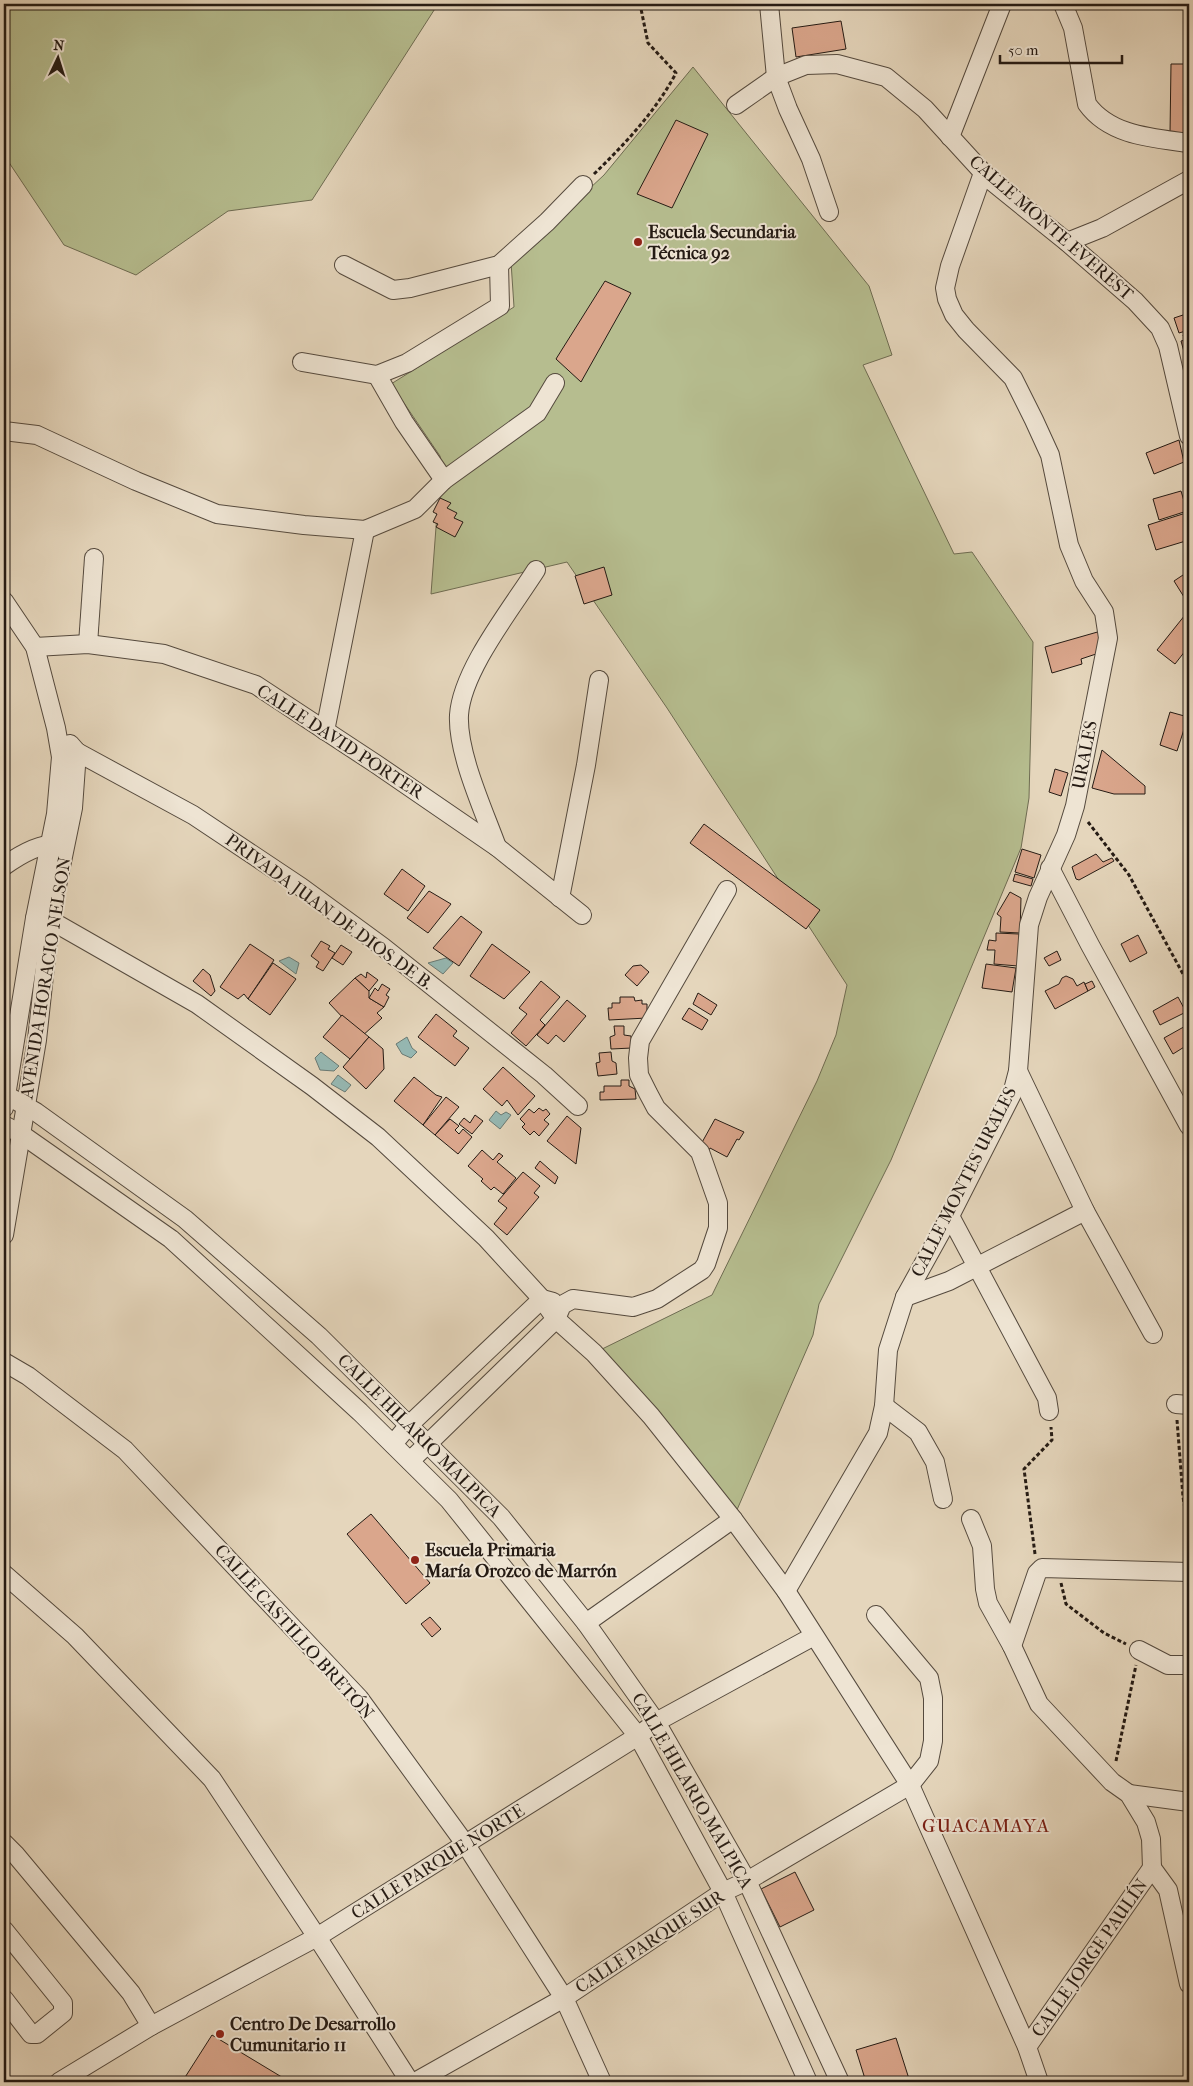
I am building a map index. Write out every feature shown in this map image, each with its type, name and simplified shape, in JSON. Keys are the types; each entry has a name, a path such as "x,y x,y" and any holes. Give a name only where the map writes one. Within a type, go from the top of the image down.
{"street":[{"path":"769,4 776,77 788,110 811,159 829,212"},
{"path":"950,138 1002,4"},
{"path":"1063,4 1073,28 1087,104 1093,113 1114,128 1129,133 1189,143"},
{"name":"CALLE MONTE EVEREST","path":"736,105 776,77 806,66 837,64 886,77 925,109 983,173 1067,242 1135,302 1160,328 1168,346 1189,436"},
{"name":"URALES","path":"983,173 950,266 945,288 947,300 954,315 966,330 1013,378 1034,420 1050,455 1069,545 1084,581 1104,612 1108,638 1075,806 1066,834 1050,868"},
{"path":"1067,242 1102,228 1189,180"},
{"path":"344,265 393,290 410,288 499,265 547,222 582,184"},
{"path":"302,362 377,376 407,363 500,306 499,265"},
{"path":"377,376 404,422 444,480"},
{"path":"4,431 37,435 136,481 217,514 304,525 366,530 415,509 444,480 537,413 555,383"},
{"path":"325,731 366,530"},
{"path":"88,644 94,558"},
{"path":"497,847 464,749 459,716 461,701 483,651 536,570"},
{"path":"4,601 35,646 56,728 69,755"},
{"name":"CALLE DAVID PORTER","path":"35,646 88,644 164,654 256,685 497,847 582,915"},
{"path":"560,898 586,765 599,680"},
{"name":"AVENIDA HORACIO NELSON","path":"5,1101 58,844 73,808 69,755"},
{"name":"PRIVADA JUAN DE DIOS DE B.","path":"69,755 193,815 301,887 383,947 544,1075 578,1106"},
{"path":"4,865 58,844"},
{"path":"1050,868 1090,946 1189,1126"},
{"name":"CALLE MONTES URALES","path":"884,1406 888,1350 905,1297 950,1216 1012,1094 1018,1071 1029,925 1050,868"},
{"path":"410,1461 573,1299 633,1307 657,1298 702,1270 706,1264 718,1228 718,1203 716,1195 700,1152 656,1108 640,1075 638,1058 640,1041 728,890"},
{"path":"43,919 197,1004 312,1086 378,1137 486,1238 542,1300 559,1312 651,1416 733,1519 786,1591 910,1785 1027,2047 1039,2082"},
{"name":"AVENIDA HORACIO NELSON","path":"4,1235 37,1040 43,919"},
{"path":"1018,1071 1085,1211 1153,1334"},
{"name":"CALLE HILARIO MALPICA","path":"5,1101 26,1106 185,1219 319,1336 501,1517 586,1623 656,1722 747,1881 840,2082"},
{"name":"CALLE HILARIO MALPICA","path":"4,1125 21,1134 171,1239 393,1444 449,1500 638,1736 723,1892 808,2082"},
{"path":"905,1297 949,1281 1085,1211"},
{"path":"950,1216 1048,1398 1049,1411"},
{"path":"393,1444 409,1425 542,1300"},
{"name":"CALLE CASTILLO BRETÓN","path":"4,1362 28,1376 125,1450 359,1698 466,1845 564,1998 602,2082"},
{"path":"786,1591 878,1432 884,1406 918,1432 935,1462 943,1499"},
{"path":"586,1623 733,1519"},
{"path":"971,1519 982,1546 985,1589 988,1603 1012,1646 1039,1704 1112,1782 1129,1794 1146,1822 1151,1839 1152,1868 1168,1890 1189,1984"},
{"path":"1012,1646 1040,1570 1189,1572"},
{"path":"4,1574 75,1636 212,1779 410,2082"},
{"path":"876,1615 929,1678 933,1698 933,1741 928,1761 910,1785"},
{"name":"CALLE PARQUE NORTE","path":"59,2082 151,2026 317,1937 638,1736 656,1722 814,1636"},
{"path":"1139,1650 1168,1665 1189,1665"},
{"name":"CALLE PARQUE SUR","path":"415,2082 564,1998 723,1892 747,1881 910,1785"},
{"path":"1129,1794 1189,1802"},
{"path":"4,1843 130,1993 151,2026"},
{"name":"CALLE JORGE PAULÍN","path":"1027,2047 1152,1868"},
{"path":"4,1930 63,2004 64,2008 63,2013 37,2034 31,2034 4,1999"}],"path":[{"path":"582,184 618,152 663,98 676,73 648,43 640,4"},
{"path":"1075,806 1129,875 1189,985"},
{"path":"1183,1404 1183,1497 1189,1534"},
{"path":"1049,1411 1052,1440 1024,1469 1040,1570 1061,1580 1066,1604 1104,1634 1139,1650 1112,1782"},
{"path":"1183,1497 1189,1498"}],"green space":[{"path":"4,4 438,4 312,200 228,211 136,275 64,245 4,155"},
{"path":"693,67 869,286 892,355 863,365 954,554 972,552 1033,642 1029,798 1021,848 891,1160 819,1304 813,1335 733,1519 594,1353 712,1295 817,1081 836,1035 847,985 667,708 567,562 431,594 437,514 444,480 440,456 391,384 514,307 511,262 604,175"}],"water":[{"path":"289,957 299,963 296,974 279,961"},
{"path":"446,958 453,963 443,974 428,963"},
{"path":"407,1037 412,1048 417,1052 411,1058 402,1054 396,1044"},
{"path":"321,1052 339,1066 334,1071 320,1070 315,1058"},
{"path":"338,1075 351,1085 345,1092 331,1084"},
{"path":"496,1111 501,1115 506,1112 511,1115 500,1129 489,1120"}],"building":[{"path":"841,21 846,49 796,57 792,28"},
{"path":"1171,64 1189,64 1189,133 1170,133"},
{"path":"676,120 708,134 672,208 637,194"},
{"path":"605,281 631,293 581,382 556,359"},
{"path":"1189,313 1189,330 1179,333 1174,318"},
{"path":"1189,333 1189,358 1186,359 1181,341 1185,340 1183,335"},
{"path":"1179,440 1184,462 1154,474 1146,453"},
{"path":"1181,491 1187,511 1159,520 1153,499"},
{"path":"440,498 451,503 447,508 457,513 454,518 463,522 455,537 436,527 438,524 433,522 437,514 433,512"},
{"path":"1189,512 1189,540 1156,550 1148,525"},
{"path":"604,567 612,595 584,604 575,576"},
{"path":"1189,571 1189,594 1184,597 1174,581"},
{"path":"1189,610 1189,646 1175,664 1157,650"},
{"path":"1101,631 1099,653 1081,659 1082,664 1052,673 1045,647"},
{"path":"1170,712 1188,717 1177,751 1160,745"},
{"path":"1102,750 1145,786 1145,794 1114,794 1092,788"},
{"path":"1055,769 1068,773 1061,796 1049,792"},
{"path":"704,824 820,910 806,929 690,843"},
{"path":"1022,849 1041,855 1034,878 1015,872"},
{"path":"1096,854 1103,862 1112,858 1114,861 1079,880 1076,879 1072,867"},
{"path":"402,869 425,886 408,911 384,894"},
{"path":"1015,874 1033,879 1031,886 1013,881"},
{"path":"429,891 451,904 428,933 407,918"},
{"path":"1010,892 1021,898 1020,933 1000,932 1001,917 997,914"},
{"path":"461,916 482,932 459,966 433,948"},
{"path":"996,933 1019,934 1018,966 994,964 995,950 987,950 989,940 996,941"},
{"path":"1138,935 1147,953 1130,962 1121,944"},
{"path":"321,941 330,946 328,949 335,953 323,971 316,967 319,962 311,956"},
{"path":"250,944 274,960 248,999 244,994 238,999 220,987"},
{"path":"492,944 530,972 504,999 470,976"},
{"path":"341,945 352,952 343,965 332,958"},
{"path":"1057,951 1061,960 1049,966 1044,958"},
{"path":"273,963 296,979 270,1015 248,999"},
{"path":"986,964 1016,968 1012,992 982,988"},
{"path":"641,965 649,972 637,986 625,975 633,966"},
{"path":"203,969 210,975 215,991 211,996 193,981"},
{"path":"367,972 378,980 369,991 355,978 361,974 366,978"},
{"path":"1066,976 1073,979 1077,986 1084,982 1088,991 1055,1009 1045,991 1059,984 1062,978"},
{"path":"355,978 369,991 369,998 384,1007 377,1013 382,1018 361,1037 329,1003"},
{"path":"541,981 560,997 540,1020 545,1025 526,1046 511,1033 527,1014 519,1008"},
{"path":"1092,981 1095,987 1088,991 1085,984"},
{"path":"382,984 390,989 386,995 389,997 384,1007 369,998 375,988 378,991"},
{"path":"698,993 717,1005 711,1015 693,1004"},
{"path":"620,997 634,997 635,1001 642,1000 642,1004 647,1004 647,1018 609,1020 608,1008 612,1008 612,1003 620,1003"},
{"path":"1178,997 1186,1012 1160,1025 1153,1011"},
{"path":"567,1000 586,1016 564,1042 556,1035 548,1044 537,1035"},
{"path":"689,1008 708,1020 702,1030 682,1019"},
{"path":"436,1014 457,1031 453,1036 469,1048 455,1066 418,1037"},
{"path":"342,1015 369,1037 350,1059 323,1037"},
{"path":"1189,1024 1189,1044 1173,1054 1164,1038"},
{"path":"614,1026 624,1026 624,1035 631,1036 632,1048 611,1049 610,1037 615,1035"},
{"path":"369,1037 383,1049 384,1069 366,1089 343,1067"},
{"path":"611,1052 612,1061 616,1063 617,1074 598,1076 596,1063 600,1062 599,1053"},
{"path":"503,1067 535,1096 518,1115 507,1100 502,1106 483,1089"},
{"path":"414,1077 436,1095 442,1097 423,1125 394,1101"},
{"path":"621,1080 629,1080 629,1086 635,1089 636,1099 600,1100 600,1092 604,1092 604,1086 621,1086"},
{"path":"446,1097 459,1107 435,1135 423,1125"},
{"path":"539,1108 543,1111 546,1109 550,1114 544,1120 549,1124 539,1136 534,1131 530,1135 522,1127 525,1124 520,1119 529,1109 534,1113"},
{"path":"475,1115 483,1121 472,1134 459,1124 464,1118 470,1123"},
{"path":"567,1116 581,1128 576,1164 547,1141"},
{"path":"450,1119 459,1126 455,1130 459,1134 463,1129 472,1137 458,1154 435,1135"},
{"path":"715,1119 744,1132 739,1140 737,1139 727,1157 710,1148 709,1150 700,1146"},
{"path":"482,1150 493,1160 499,1153 503,1156 497,1162 516,1178 503,1194 494,1187 491,1190 481,1181 483,1179 468,1166"},
{"path":"540,1161 558,1177 555,1184 535,1168"},
{"path":"523,1172 540,1186 534,1193 539,1197 507,1235 494,1224 507,1208 498,1201"},
{"path":"371,1514 430,1583 406,1604 347,1534"},
{"path":"430,1617 441,1629 432,1637 421,1624"},
{"path":"795,1872 814,1910 780,1927 761,1889"},
{"path":"212,2035 290,2082 182,2082"},
{"path":"896,2038 910,2082 866,2082 856,2050"}],"place":[{"name":"Escuela Secundaria Técnica 92","path":"638,242"},
{"name":"Escuela Primaria María Orozco de Marrón","path":"415,1560"},
{"name":"Centro De Desarrollo Cumunitario 11","path":"220,2034"}],"district":[{"name":"GUACAMAYA","path":"986,1826"}]}
